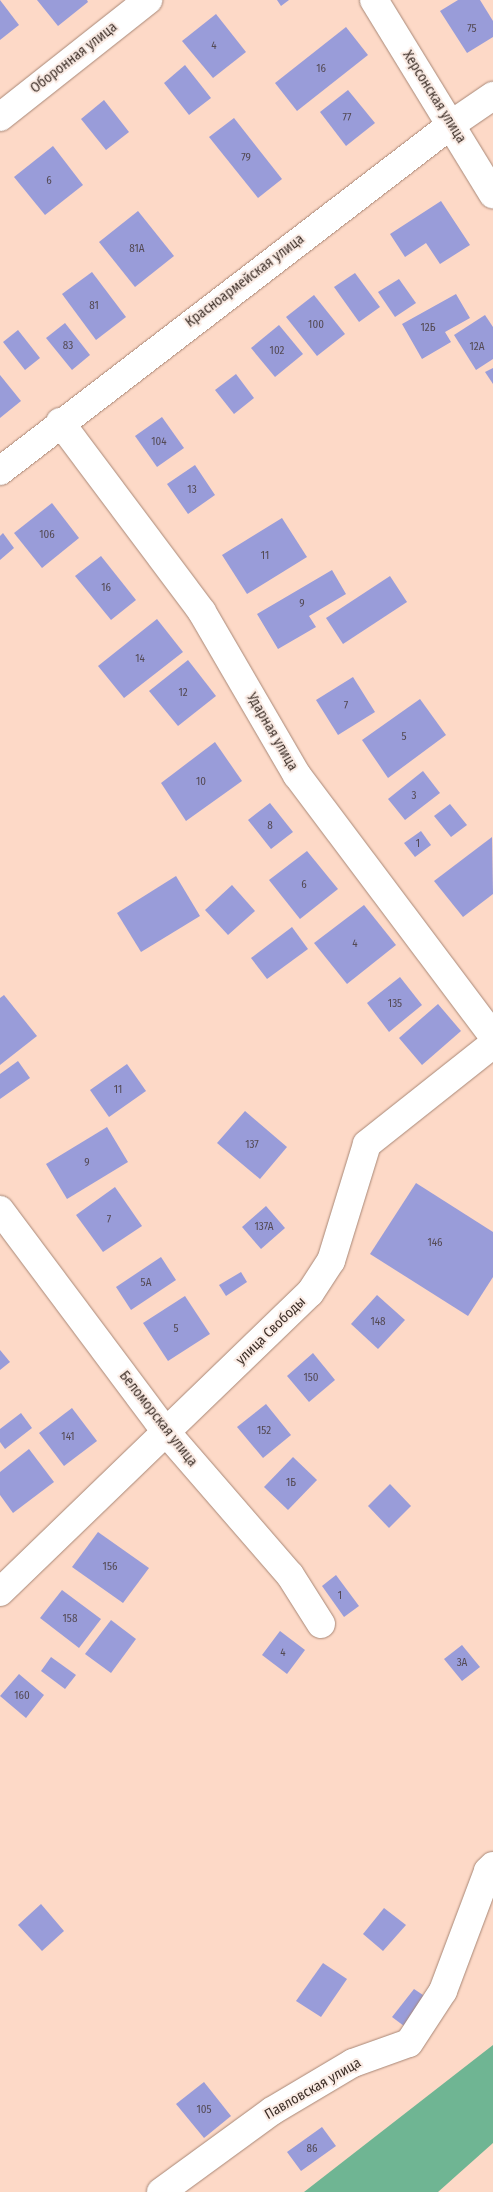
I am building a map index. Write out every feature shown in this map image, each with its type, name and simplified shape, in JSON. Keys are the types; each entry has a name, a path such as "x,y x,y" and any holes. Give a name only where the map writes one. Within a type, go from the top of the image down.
{"street":[{"name":"Оборонная улица","path":"0,117 148,0"},
{"name":"Херсонская улица","path":"374,0 452,124 493,194"},
{"name":"Красноармейская улица","path":"0,471 60,422 452,124 493,96"},
{"name":"Ударная улица","path":"60,422 202,612 297,775 493,1036"},
{"name":"улица Свободы","path":"0,1592 310,1294 332,1261 367,1144 493,1044"},
{"name":"Беломорская улица","path":"0,1210 166,1432 290,1574 321,1624"},
{"name":"Павловская улица","path":"161,2192 272,2111 353,2063 410,2043 443,1991 488,1871 493,1866"}],"green space":[{"path":"493,2045 493,2143 438,2192 304,2192"}],"building":[{"path":"0,0 19,25 0,40"},
{"path":"37,0 87,0 88,2 58,26"},
{"path":"277,0 289,0 281,6"},
{"path":"458,0 480,0 493,21 493,37 467,53 440,11"},
{"path":"216,14 246,52 213,78 182,41"},
{"path":"346,27 368,55 297,111 275,83"},
{"path":"185,65 211,98 189,115 164,83"},
{"path":"348,90 375,123 346,146 320,112"},
{"path":"104,100 129,132 106,150 81,119"},
{"path":"234,118 282,179 258,198 209,137"},
{"path":"53,146 83,185 45,215 14,177"},
{"path":"441,201 470,245 440,264 426,243 405,257 390,234"},
{"path":"138,211 174,256 135,287 99,242"},
{"path":"92,272 126,317 96,340 62,294"},
{"path":"355,273 380,307 359,322 334,287"},
{"path":"399,279 416,303 395,317 378,292"},
{"path":"456,294 470,318 445,332 451,342 422,359 402,324"},
{"path":"314,295 345,334 317,356 286,317"},
{"path":"485,315 493,327 493,359 476,370 454,335"},
{"path":"65,323 90,355 72,370 46,338"},
{"path":"279,325 303,354 275,377 251,348"},
{"path":"18,330 40,358 25,370 3,342"},
{"path":"493,368 493,384 485,372"},
{"path":"236,374 254,398 234,414 215,390"},
{"path":"0,375 21,401 0,418"},
{"path":"162,417 184,448 157,467 135,436"},
{"path":"195,465 215,495 188,514 167,484"},
{"path":"52,503 79,538 42,568 14,533"},
{"path":"282,518 307,557 247,594 222,555"},
{"path":"3,533 14,548 0,560 0,536"},
{"path":"101,556 136,600 111,620 75,576"},
{"path":"332,570 346,594 309,616 316,627 278,649 257,614"},
{"path":"390,576 407,602 343,644 326,618"},
{"path":"157,619 183,652 124,698 98,666"},
{"path":"188,660 216,696 178,726 149,691"},
{"path":"353,677 375,712 338,735 316,700"},
{"path":"420,699 446,735 388,778 362,740"},
{"path":"215,742 242,781 186,821 161,783"},
{"path":"423,771 440,793 405,820 388,799"},
{"path":"270,803 293,832 271,849 248,820"},
{"path":"450,804 467,825 451,837 434,816"},
{"path":"421,831 431,845 415,857 404,843"},
{"path":"492,837 493,894 463,917 434,881"},
{"path":"307,851 338,889 300,919 269,880"},
{"path":"176,876 200,916 141,952 117,913"},
{"path":"232,885 255,911 228,935 205,910"},
{"path":"364,905 396,945 347,984 314,943"},
{"path":"292,927 308,949 267,979 251,958"},
{"path":"400,977 422,1005 389,1032 367,1003"},
{"path":"4,995 37,1036 0,1065 0,998"},
{"path":"438,1004 461,1031 422,1065 399,1038"},
{"path":"18,1061 30,1078 0,1099 0,1074"},
{"path":"127,1064 146,1091 109,1117 90,1090"},
{"path":"245,1111 287,1147 260,1179 217,1143"},
{"path":"107,1127 128,1162 67,1199 46,1164"},
{"path":"416,1183 493,1232 493,1277 468,1316 370,1254"},
{"path":"115,1187 142,1226 103,1252 76,1215"},
{"path":"266,1206 285,1228 261,1249 242,1227"},
{"path":"161,1257 176,1280 131,1310 116,1287"},
{"path":"241,1272 247,1282 226,1296 219,1285"},
{"path":"377,1295 405,1320 378,1349 351,1324"},
{"path":"185,1296 210,1334 168,1361 143,1323"},
{"path":"0,1350 10,1362 0,1370"},
{"path":"313,1353 335,1380 309,1402 287,1376"},
{"path":"266,1404 291,1435 263,1458 237,1427"},
{"path":"72,1408 97,1441 64,1466 39,1433"},
{"path":"21,1413 32,1428 5,1449 0,1442 0,1429"},
{"path":"29,1449 54,1482 13,1513 0,1495 0,1472"},
{"path":"293,1457 317,1480 288,1510 264,1487"},
{"path":"390,1484 411,1506 389,1528 368,1506"},
{"path":"98,1532 149,1568 123,1603 72,1567"},
{"path":"336,1575 359,1606 344,1617 322,1586"},
{"path":"62,1590 101,1619 79,1648 40,1618"},
{"path":"111,1620 136,1639 111,1673 85,1654"},
{"path":"280,1631 305,1650 287,1674 262,1655"},
{"path":"462,1645 480,1667 462,1681 444,1659"},
{"path":"51,1657 76,1675 65,1689 41,1671"},
{"path":"19,1674 44,1695 26,1718 0,1696"},
{"path":"41,1904 64,1931 42,1951 18,1925"},
{"path":"384,1908 406,1925 383,1951 363,1934"},
{"path":"323,1963 347,1979 321,2017 296,2001"},
{"path":"414,1989 426,1997 404,2026 392,2017"},
{"path":"204,2082 231,2116 204,2138 176,2104"},
{"path":"322,2127 336,2146 301,2171 287,2152"}]}
